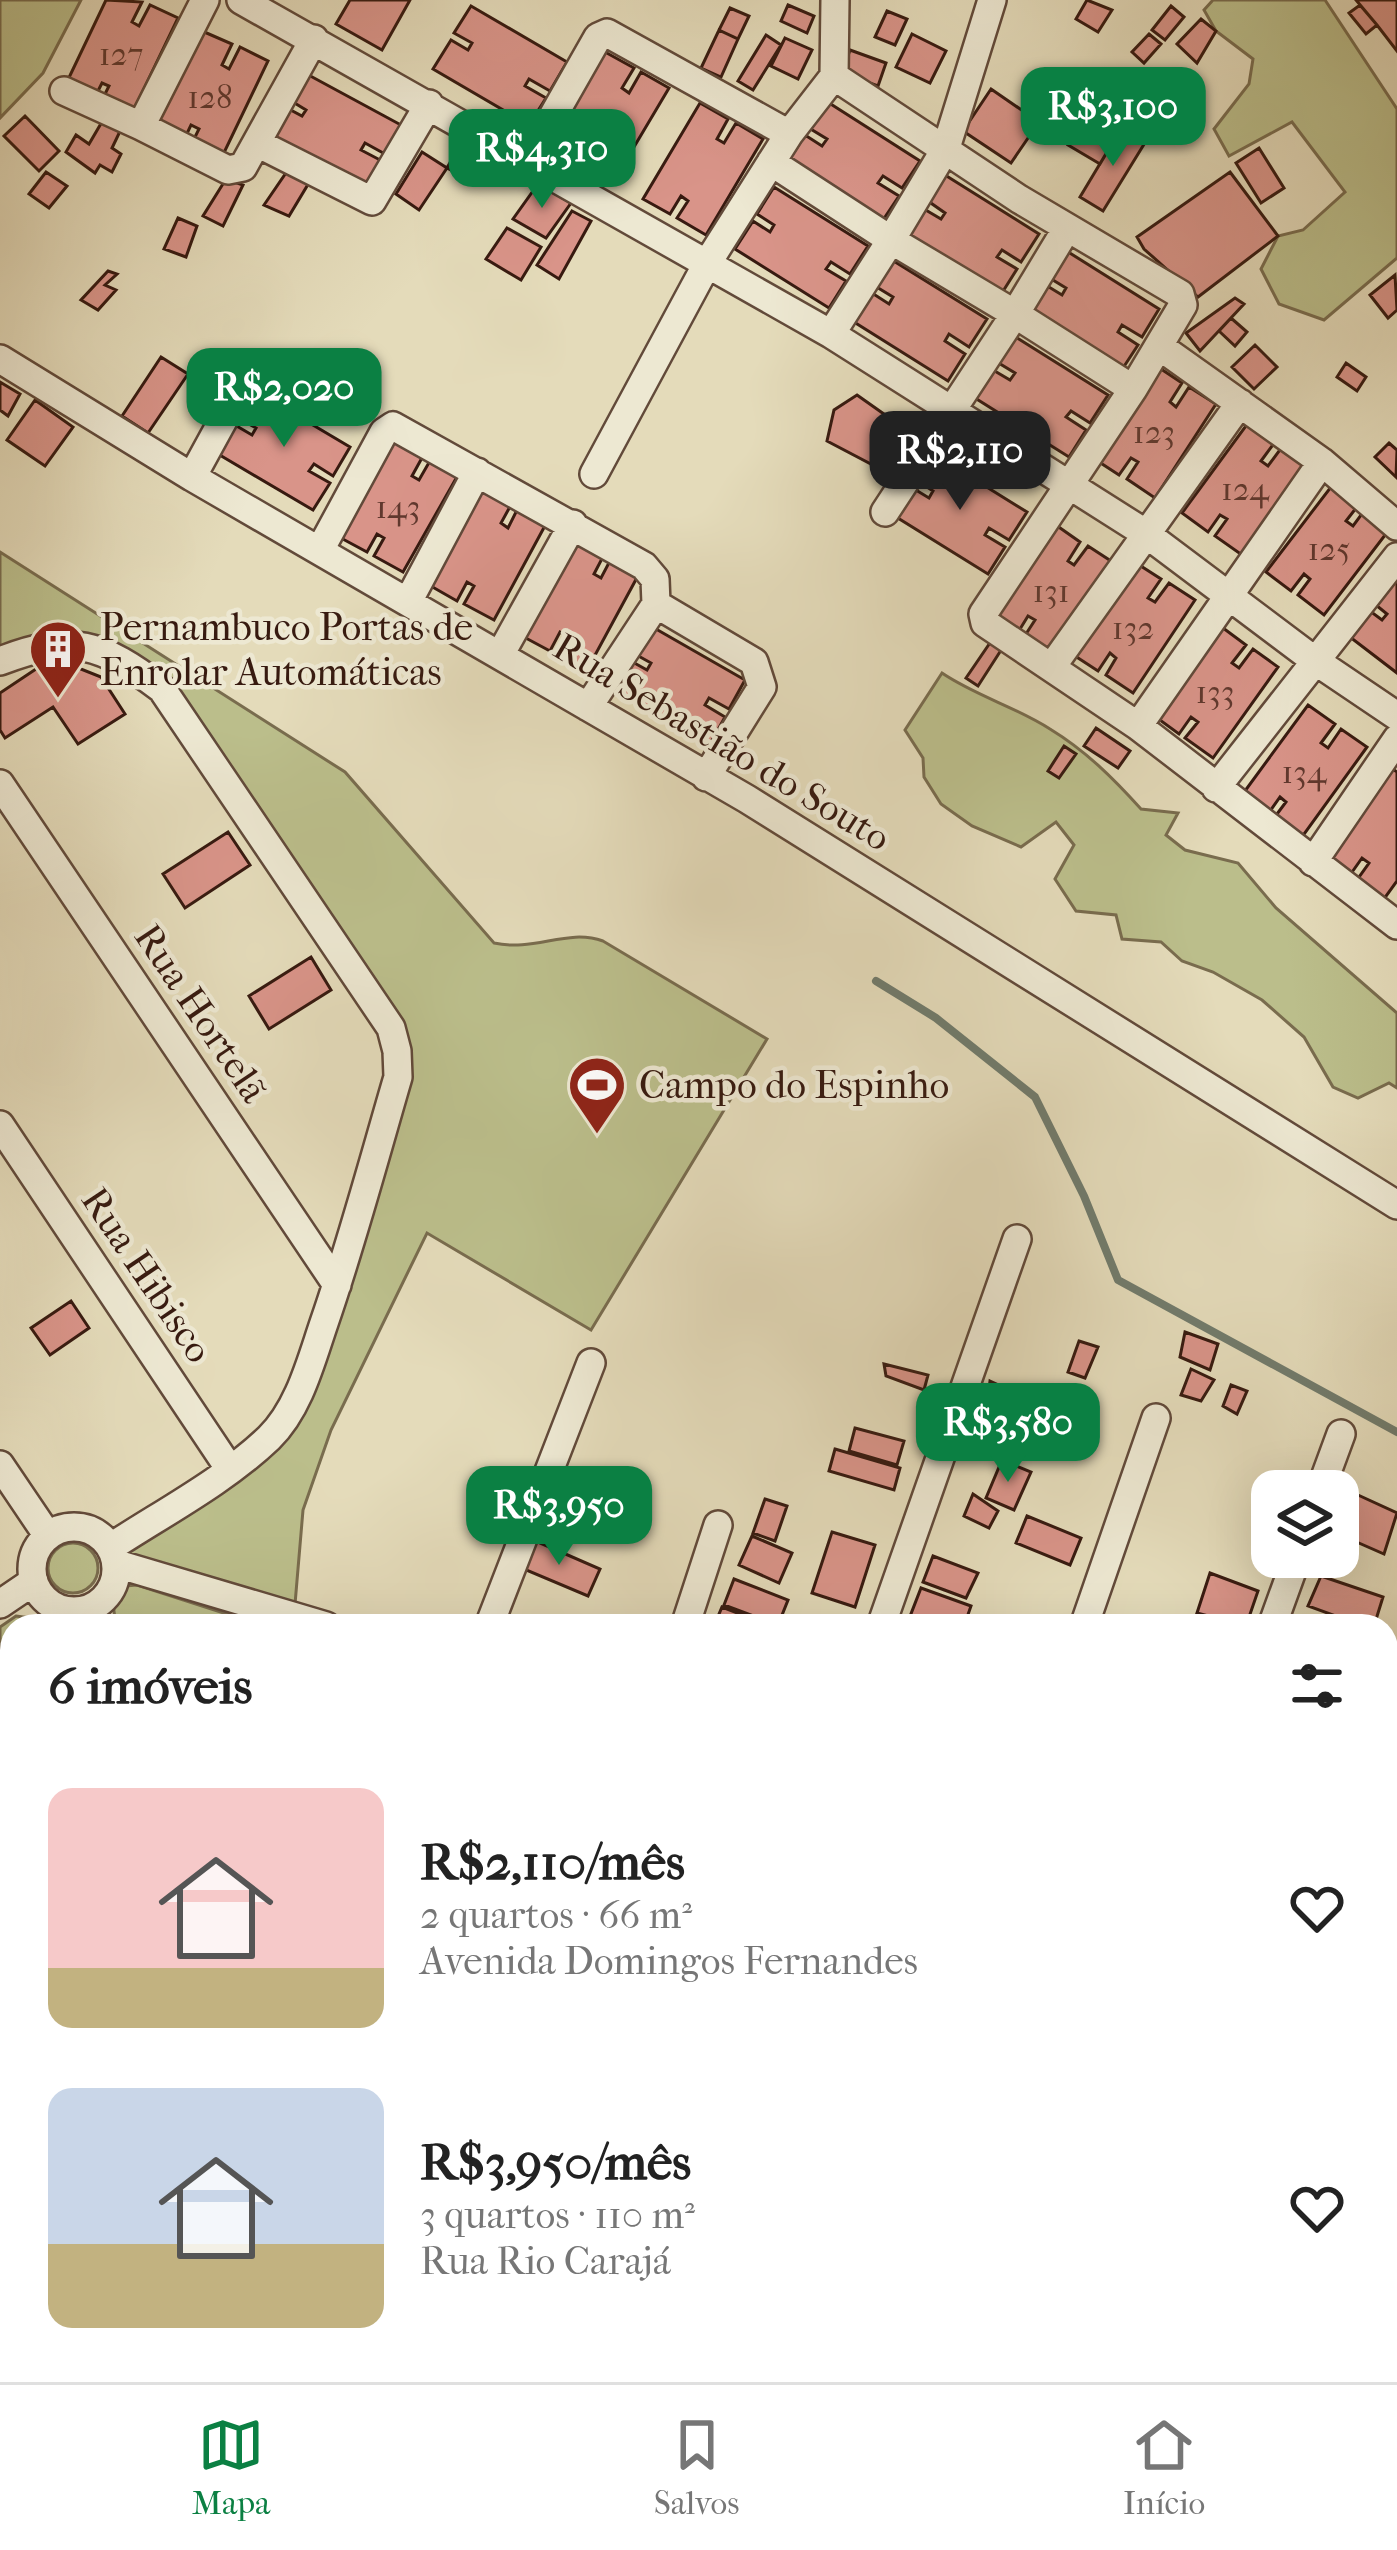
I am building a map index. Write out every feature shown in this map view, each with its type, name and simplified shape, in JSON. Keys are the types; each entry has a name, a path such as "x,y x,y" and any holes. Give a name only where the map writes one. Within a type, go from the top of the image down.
{"street":[{"path":"141,126 205,0"},
{"path":"241,0 831,334 1144,533 1397,716"},
{"path":"594,474 708,262 789,134 834,76 835,0"},
{"path":"831,334 946,148 992,0"},
{"path":"528,160 602,34 615,34 789,134"},
{"path":"64,91 228,170 243,167 314,39"},
{"path":"834,76 1183,300 1132,389 983,617 988,627 1053,665 1312,862 1394,917"},
{"path":"256,143 372,201 428,104"},
{"path":"771,162 1132,389"},
{"path":"886,512 1067,228"},
{"path":"1159,346 1322,462 1397,526"},
{"name":"Rua Sebastião do Souto","path":"0,359 192,477 589,706 1397,1205"},
{"path":"192,477 239,391"},
{"path":"1053,665 1240,403"},
{"name":"Rua Sebastião do Souto","path":"320,550 388,429 398,428 573,524 650,571 658,591 656,604 754,662 762,687 706,777"},
{"path":"1138,726 1322,462"},
{"path":"409,600 477,472"},
{"path":"500,655 573,524"},
{"path":"1216,788 1397,556"},
{"path":"589,706 656,604"},
{"path":"0,661 37,646 67,642 126,662 162,689 391,1028 397,1051 398,1077 337,1286 306,1376 287,1414 271,1437 114,1556"},
{"path":"1312,862 1397,739"},
{"name":"Rua Hortelã","path":"0,784 337,1286"},
{"name":"Rua Hibisco","path":"0,1125 229,1468"},
{"path":"885,1614 1017,1239"},
{"path":"494,1614 591,1363"},
{"path":"1088,1614 1156,1418"},
{"path":"1327,1470 1340,1434"},
{"path":"0,1465 48,1536"},
{"path":"689,1614 718,1525"},
{"path":"88,1614 53,1606 34,1581 34,1556 48,1536 75,1527 102,1537 114,1556 112,1588 103,1614"},
{"path":"114,1556 275,1614"},
{"path":"1276,1614 1289,1578"},
{"path":"0,1604 34,1581"}],"green space":[{"path":"0,0 81,0 43,73 0,118"},
{"path":"1213,0 1325,0 1397,109 1397,258 1324,320 1279,304 1261,269 1278,236 1303,230 1345,192 1292,122 1229,156 1214,129 1249,84 1253,59 1216,31 1204,10"},
{"path":"0,552 345,772 494,943 523,945 577,937 603,941 767,1039 591,1330 427,1233 331,1430 303,1510 294,1614 114,1555 287,1414 397,1051 162,689 67,642 0,661"},
{"path":"942,673 1063,737 1141,809 1178,813 1166,835 1185,850 1238,863 1276,908 1397,1013 1397,1088 1389,1083 1358,1098 1333,1087 1304,1037 1262,1000 1213,972 1182,961 1161,942 1122,939 1116,915 1076,911 1055,879 1074,845 1056,822 1021,847 972,826 941,804 924,777 923,758 905,730"},
{"path":"73,1543 90,1551 98,1568 90,1585 73,1593 56,1585 48,1568 56,1551"},
{"path":"137,1585 227,1614 114,1614 113,1604 125,1586"}],"building":[{"path":"106,0 142,2 132,22 139,26 150,5 178,18 130,118 100,104 109,86 102,83 93,101 64,88"},
{"path":"350,0 410,0 382,50 336,24"},
{"path":"1087,0 1112,10 1098,32 1076,19"},
{"path":"1356,0 1397,0 1397,51 1377,25"},
{"path":"788,5 814,16 807,33 781,21"},
{"path":"1360,5 1377,25 1366,34 1349,13"},
{"path":"471,6 567,62 550,91 529,79 525,86 546,98 529,125 433,69 451,40 468,50 472,43 454,33"},
{"path":"1171,6 1184,17 1165,40 1152,30"},
{"path":"730,8 749,16 738,39 719,30"},
{"path":"887,11 907,19 895,45 875,37"},
{"path":"1201,19 1216,31 1197,63 1177,44"},
{"path":"719,30 738,39 721,77 701,68"},
{"path":"202,31 232,44 222,65 229,69 240,47 268,61 220,161 190,147 199,129 191,125 182,144 154,131"},
{"path":"912,34 946,51 930,83 896,67"},
{"path":"1149,34 1161,44 1144,63 1132,52"},
{"path":"766,35 781,45 753,90 738,81"},
{"path":"785,38 812,50 798,79 771,66"},
{"path":"850,50 886,63 878,86 842,73"},
{"path":"605,52 634,68 622,88 629,93 641,72 669,88 612,184 583,167 593,150 586,145 575,164 548,148"},
{"path":"303,72 401,125 385,154 365,143 361,150 382,161 366,189 268,136 285,107 302,116 306,110 288,99"},
{"path":"991,89 1039,122 1011,163 963,131"},
{"path":"826,101 920,161 902,188 883,176 878,183 899,196 881,223 787,163 805,135 822,146 827,139 809,128"},
{"path":"700,103 728,119 717,139 724,143 736,123 763,139 706,235 677,218 688,201 681,196 670,214 643,199"},
{"path":"1090,109 1122,127 1100,164 1068,145"},
{"path":"106,115 124,123 112,148 121,154 112,172 100,165 95,173 66,152 76,135 89,144"},
{"path":"25,116 59,151 39,171 4,136"},
{"path":"1122,127 1146,141 1103,211 1080,197"},
{"path":"464,138 486,153 467,179 447,168"},
{"path":"1259,148 1284,188 1261,203 1236,163"},
{"path":"422,152 447,168 419,210 396,194"},
{"path":"288,170 310,181 289,216 264,205"},
{"path":"46,172 67,186 49,208 29,194"},
{"path":"1230,172 1278,236 1198,297 1144,249 1137,237"},
{"path":"945,175 1039,234 1021,262 1002,250 997,257 1017,269 1000,296 906,237 924,209 941,219 945,213 928,201"},
{"path":"226,179 243,185 223,226 203,216"},
{"path":"538,184 571,203 546,238 513,219"},
{"path":"774,187 868,246 850,274 831,262 826,269 846,281 829,308 735,249 753,221 770,232 774,225 757,214"},
{"path":"572,211 591,221 559,279 537,265"},
{"path":"178,218 197,226 186,257 164,249"},
{"path":"507,228 541,247 521,280 486,259"},
{"path":"1065,250 1159,309 1142,337 1122,325 1118,332 1138,345 1121,371 1026,312 1044,284 1062,295 1066,288 1048,277"},
{"path":"892,260 987,319 969,347 949,334 945,341 965,354 948,381 854,322 872,293 889,304 893,297 875,286"},
{"path":"108,271 117,274 105,285 116,290 98,310 81,300"},
{"path":"1395,275 1397,310 1388,318 1370,295"},
{"path":"1235,298 1244,304 1200,351 1186,333"},
{"path":"1231,318 1247,332 1235,346 1219,331"},
{"path":"1014,336 1108,395 1090,423 1071,411 1066,417 1086,430 1069,457 975,398 993,370 1010,380 1015,373 997,362"},
{"path":"1255,345 1277,367 1254,389 1232,367"},
{"path":"161,357 188,374 148,433 122,416"},
{"path":"1346,363 1366,377 1357,391 1337,377"},
{"path":"1155,365 1182,383 1170,402 1176,407 1189,387 1216,404 1155,498 1127,479 1138,462 1131,458 1119,475 1093,458"},
{"path":"0,382 20,394 8,416 0,410"},
{"path":"254,390 350,447 333,476 314,464 309,471 330,483 313,510 218,454 235,425 252,435 256,428 238,418"},
{"path":"857,395 915,436 890,474 827,441 834,410"},
{"path":"35,400 73,427 45,466 7,440"},
{"path":"1248,423 1275,442 1261,461 1268,466 1282,447 1308,465 1242,555 1215,536 1227,519 1220,515 1208,532 1182,513"},
{"path":"394,440 423,456 412,476 419,480 431,459 458,475 403,572 374,556 384,538 377,534 367,552 339,537"},
{"path":"1389,443 1397,450 1396,477 1375,457"},
{"path":"932,453 1027,512 1009,540 989,528 985,535 1005,547 988,574 893,515 911,487 929,498 933,491 915,479"},
{"path":"1334,483 1360,503 1346,521 1353,526 1367,507 1392,526 1324,615 1298,595 1310,579 1304,574 1291,591 1266,572"},
{"path":"483,487 512,503 501,523 508,528 519,506 547,522 494,620 464,604 474,586 467,582 457,601 429,585"},
{"path":"1053,523 1080,542 1068,561 1074,565 1088,546 1114,563 1052,656 1024,637 1035,620 1028,616 1017,634 990,616"},
{"path":"576,538 605,553 594,574 601,578 612,557 640,572 587,670 557,654 567,636 560,632 550,651 522,636"},
{"path":"1133,561 1161,579 1148,598 1155,602 1169,583 1195,600 1133,693 1106,675 1116,658 1110,653 1098,671 1072,654"},
{"path":"1390,576 1397,581 1397,673 1346,634 1366,608 1382,620 1387,614 1371,601"},
{"path":"649,625 745,680 729,709 709,698 705,705 725,717 710,744 613,689 629,660 647,670 651,663 633,653"},
{"path":"1219,625 1246,645 1232,663 1239,668 1253,649 1278,667 1213,758 1185,738 1198,722 1191,717 1179,734 1153,715"},
{"path":"994,637 1005,644 978,686 966,678"},
{"name":"Pernambuco Portas de Enrolar Automáticas","path":"39,667 76,667 101,677 125,714 78,744 53,707 5,738 0,730 0,693"},
{"path":"1308,705 1335,724 1321,743 1328,748 1341,729 1367,747 1302,837 1274,818 1286,802 1280,797 1268,814 1242,795"},
{"path":"1096,728 1130,751 1118,768 1084,746"},
{"path":"1064,746 1076,754 1059,778 1048,771"},
{"path":"1390,767 1397,772 1397,881 1384,899 1357,880 1369,863 1362,858 1350,875 1324,857"},
{"path":"228,832 250,865 185,908 163,874"},
{"path":"311,957 331,990 269,1029 249,996"},
{"path":"71,1301 89,1328 50,1355 31,1328"},
{"path":"1185,1332 1218,1344 1210,1370 1180,1357"},
{"path":"1079,1341 1098,1347 1085,1378 1068,1372"},
{"path":"884,1364 928,1375 924,1390 886,1376"},
{"path":"1191,1369 1214,1380 1201,1401 1181,1395"},
{"path":"990,1381 1036,1402 1026,1422 987,1405"},
{"path":"1231,1385 1247,1391 1237,1414 1223,1406"},
{"path":"855,1428 904,1441 897,1465 849,1451"},
{"path":"835,1449 900,1468 894,1490 829,1471"},
{"path":"1002,1460 1031,1472 1014,1510 986,1498"},
{"path":"973,1494 998,1511 989,1528 964,1516"},
{"path":"1359,1495 1397,1513 1384,1554 1359,1543"},
{"path":"765,1499 787,1506 775,1541 753,1533"},
{"path":"1027,1516 1081,1538 1070,1565 1016,1543"},
{"path":"832,1532 875,1545 855,1607 812,1593"},
{"path":"752,1536 792,1553 779,1583 739,1565"},
{"path":"531,1539 600,1569 588,1596 519,1567"},
{"path":"933,1556 978,1573 966,1598 923,1582"},
{"path":"1210,1573 1258,1591 1250,1614 1197,1613"},
{"path":"1320,1578 1383,1597 1378,1614 1330,1614 1308,1606"},
{"path":"734,1579 788,1600 782,1614 748,1614 724,1605"},
{"path":"921,1588 971,1606 968,1614 911,1614"}],"waterway":[{"path":"876,981 936,1018 1035,1097 1084,1196 1118,1280 1397,1432"}],"place":[{"name":"Pernambuco Portas de Enrolar Automáticas","path":"58,700"},
{"name":"Campo do Espinho","path":"597,1136"}]}
